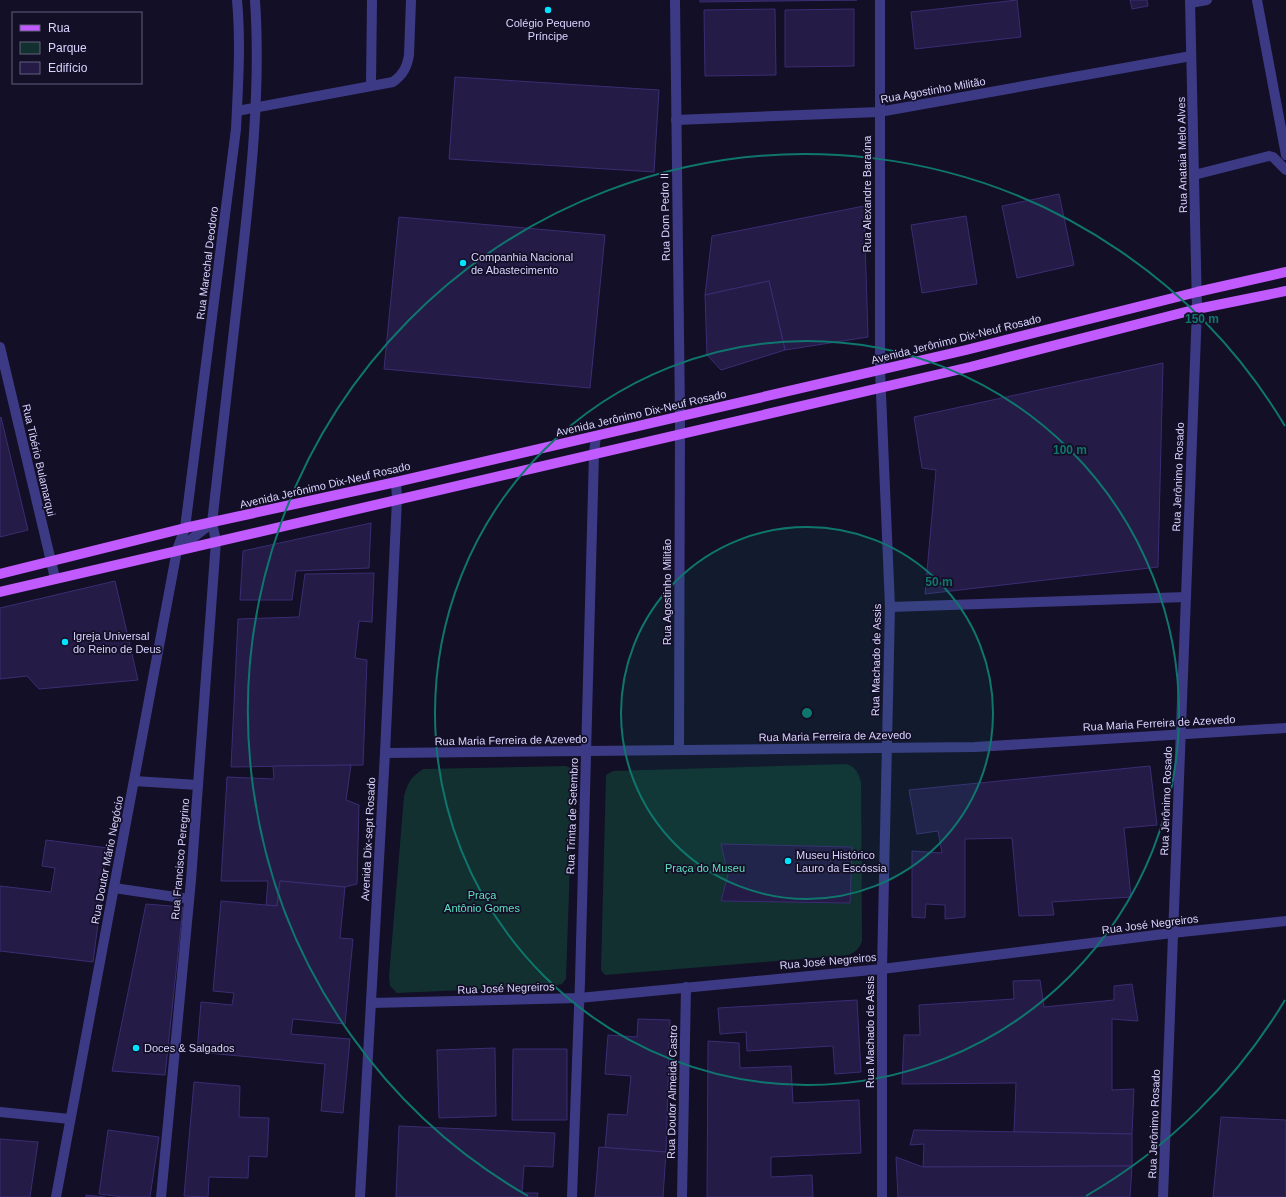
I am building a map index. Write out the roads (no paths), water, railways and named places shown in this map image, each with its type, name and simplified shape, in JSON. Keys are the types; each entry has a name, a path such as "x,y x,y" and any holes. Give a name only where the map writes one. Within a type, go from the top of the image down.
{"main road":[{"name":"Avenida Jerônimo Dix-Neuf Rosado","path":"0,574 185,528 396,482 974,348 1197,292 1286,272"},
{"path":"0,592 55,578 970,367 1197,309 1286,291"}],"street":[{"name":"Rua Marechal Deodoro","path":"185,528 236,129 239,67 237,0"},
{"path":"177,550 212,523 249,194 256,108 258,39 255,0"},
{"path":"371,85 372,0"},
{"path":"237,111 393,82 404,72 408,64 410,55 412,0"},
{"name":"Rua Dom Pedro II","path":"675,0 680,434"},
{"name":"Rua Alexandre Baraúna","path":"880,0 880,387"},
{"path":"1190,2 1207,0"},
{"path":"1257,0 1286,155"},
{"name":"Rua Anataia Melo Alves","path":"1190,2 1197,309"},
{"name":"Rua Agostinho Militão","path":"676,120 879,112 1191,56"},
{"path":"1194,175 1269,156 1273,157 1286,170"},
{"name":"Rua Jerônimo Rosado","path":"1163,1197 1197,309"},
{"name":"Rua Tibério Bulamarqui","path":"0,347 55,578"},
{"name":"Rua Machado de Assis","path":"880,387 890,608 882,969 882,1197"},
{"name":"Rua Agostinho Militão","path":"679,750 680,434"},
{"name":"Rua Trinta de Setembro","path":"572,1197 594,453 596,436"},
{"name":"Avenida Dix-sept Rosado","path":"360,1197 385,753 397,499 396,482"},
{"name":"Rua Francisco Peregrino","path":"160,1197 189,899 198,785 216,541 212,523"},
{"name":"Rua Doutor Mário Negócio","path":"56,1197 177,550 185,528"},
{"path":"890,608 1186,597"},
{"name":"Rua Maria Ferreira de Azevedo","path":"385,753 975,747 1180,733 1286,728"},
{"path":"134,781 198,785"},
{"path":"114,888 189,899"},
{"name":"Rua José Negreiros","path":"371,1004 579,998 686,986 882,969 1172,933 1286,921"},
{"name":"Rua Doutor Almeida Castro","path":"682,1197 686,986"},
{"path":"0,1112 70,1119"}],"place":[{"name":"Colégio Pequeno Príncipe","path":"548,10"},
{"name":"Companhia Nacional de Abastecimento","path":"463,263"},
{"name":"Igreja Universal do Reino de Deus","path":"65,642"},
{"name":"Museu Histórico Lauro da Escóssia","path":"788,861"},
{"name":"Doces & Salgados","path":"136,1048"}],"park label":[{"name":"Praça do Museu","path":"705,868"},
{"name":"Praça Antônio Gomes","path":"482,901"}]}
